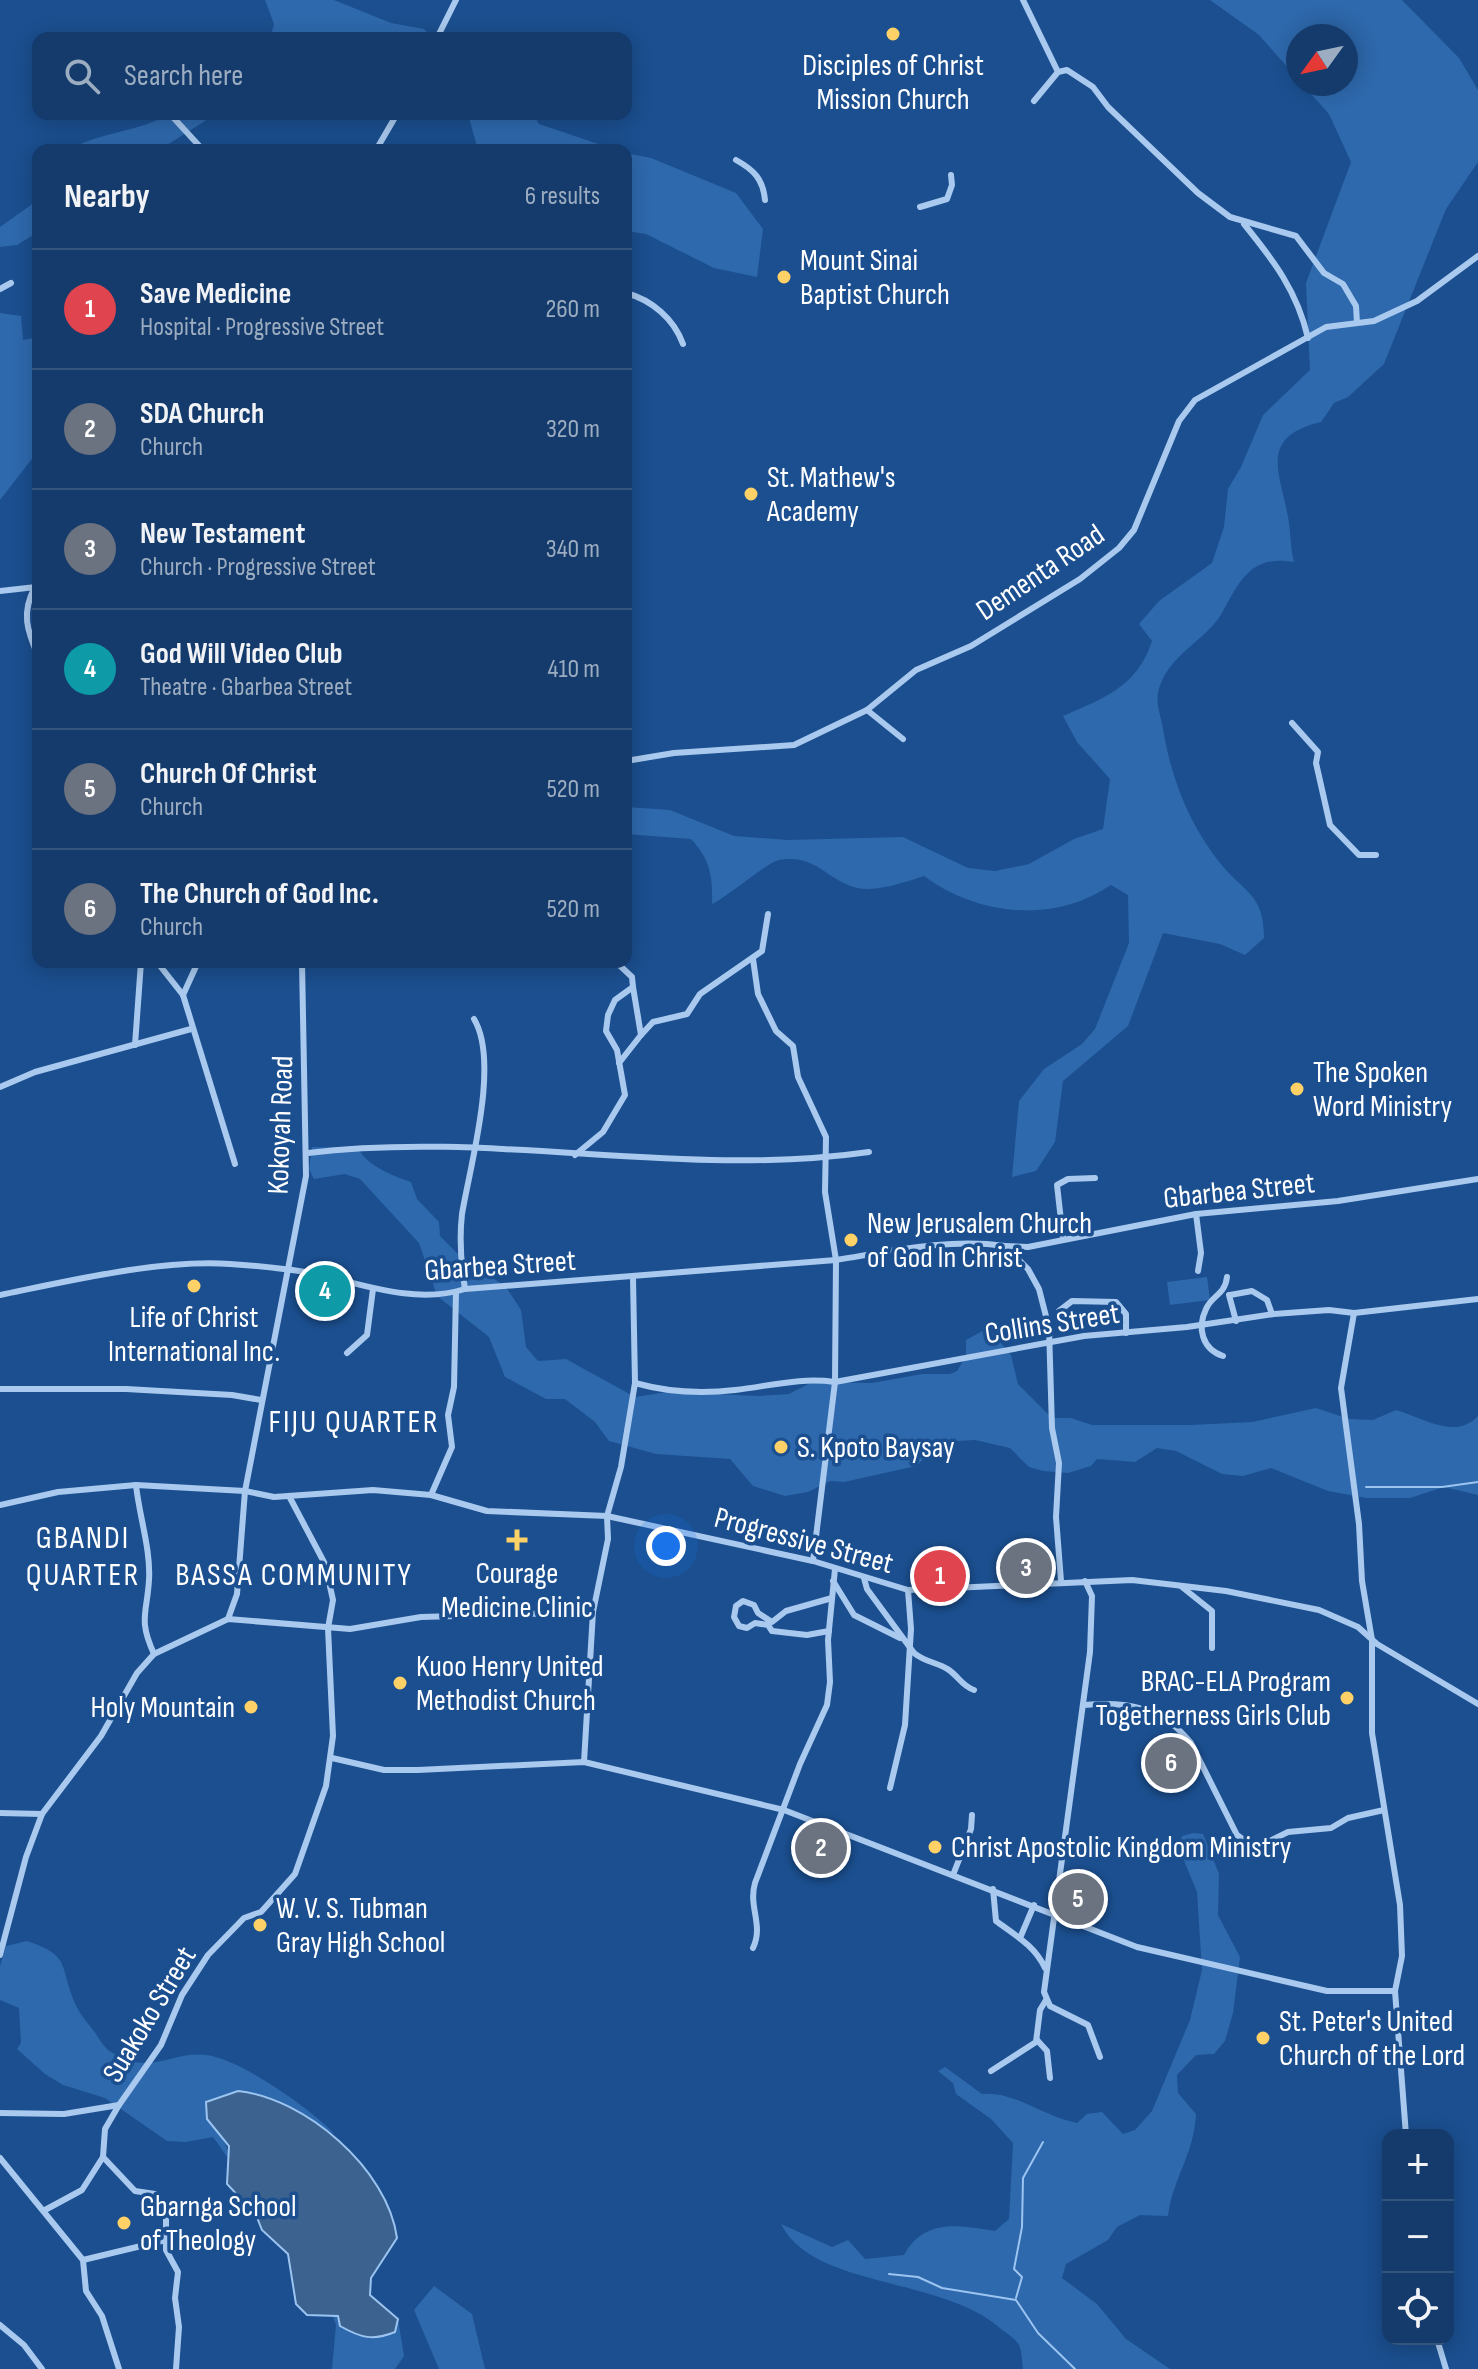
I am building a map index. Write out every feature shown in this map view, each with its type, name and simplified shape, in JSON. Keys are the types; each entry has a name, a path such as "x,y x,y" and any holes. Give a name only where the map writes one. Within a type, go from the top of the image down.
{"street":[{"path":"440,32 456,0"},
{"path":"1023,0 1058,72"},
{"path":"1034,101 1058,72 1067,70 1093,87 1108,107 1198,193 1242,222 1286,277 1301,307 1308,338"},
{"path":"176,120 198,144"},
{"path":"380,144 394,120"},
{"path":"736,160 753,170 764,185 765,200"},
{"path":"920,207 947,199 951,175"},
{"path":"1242,222 1276,228 1296,236 1324,273 1343,284 1356,306 1357,323"},
{"name":"Dementa Road","path":"632,760 674,753 794,745 867,710 916,670 971,646 1080,579 1119,548 1134,530 1179,421 1195,400 1326,327 1374,321 1417,301 1478,256"},
{"path":"0,289 11,283"},
{"path":"632,296 676,325 683,344"},
{"path":"0,591 32,587"},
{"path":"32,597 26,611 26,627 32,642"},
{"path":"867,710 903,739"},
{"path":"1292,723 1318,752 1316,763 1330,825 1359,855 1376,855"},
{"path":"619,1063 653,1022 687,1014 700,994 762,951 768,914"},
{"path":"753,959 758,994 769,1019 793,1046 798,1077 821,1120 826,1137 825,1192 836,1260 835,1382 813,1561"},
{"path":"135,1045 142,968"},
{"path":"162,968 183,995 235,1164"},
{"path":"183,995 195,968"},
{"name":"Kokoyah Road","path":"228,1619 237,1594 245,1491 308,1153 302,968"},
{"path":"622,968 632,977 641,1035"},
{"path":"575,1155 603,1132 625,1095 617,1050 606,1031 608,1015 615,1000 633,987"},
{"path":"465,1289 460,1259 462,1215 477,1150 484,1058 483,1035 474,1019"},
{"path":"0,1087 35,1072 191,1029"},
{"path":"308,1153 344,1149 536,1150 686,1160 824,1159 869,1152"},
{"path":"1063,1238 1057,1185 1068,1179 1095,1178"},
{"name":"Gbarbea Street","path":"0,1295 96,1275 227,1263 286,1270 373,1289 436,1295 465,1289 836,1260 886,1250 966,1243 1028,1247 1196,1214 1338,1201 1478,1179"},
{"path":"1196,1214 1201,1253 1198,1271"},
{"path":"1005,1246 1028,1269 1039,1289 1049,1328 1047,1345 1052,1428 1058,1453 1056,1517 1061,1581"},
{"path":"1227,1277 1227,1293 1236,1321"},
{"path":"584,1762 593,1612 608,1539 607,1516 621,1467 635,1383 633,1278"},
{"path":"347,1353 367,1335 373,1289"},
{"path":"1223,1356 1207,1346 1200,1325 1205,1309 1227,1293 1252,1291 1267,1300 1272,1314"},
{"path":"431,1495 452,1447 448,1415 454,1387 456,1292"},
{"name":"Collins Street","path":"635,1383 663,1391 709,1392 805,1378 835,1382 1084,1336 1236,1321 1272,1314 1329,1310 1354,1313 1478,1299"},
{"path":"1059,1311 1072,1301 1116,1302 1126,1314 1126,1333"},
{"path":"1354,1313 1341,1388 1359,1524 1362,1581 1372,1640 1370,1711 1401,1927 1401,1964 1395,1991 1406,2129"},
{"path":"0,1389 126,1389 218,1394 261,1400"},
{"path":"136,1485 149,1579 143,1611 145,1635 154,1654"},
{"name":"Progressive Street","path":"0,1505 58,1492 136,1485 289,1496 373,1490 431,1495 487,1511 607,1516 813,1561 908,1590 956,1590 1061,1581 1132,1580 1181,1586 1319,1610 1358,1627 1372,1640 1478,1704"},
{"name":"Suakoko Street","path":"0,2113 64,2114 119,2105 161,2045 182,1995 208,1955 244,1918 261,1912 295,1874 326,1786 332,1758 328,1628 333,1600 325,1564 289,1496"},
{"path":"753,1948 759,1935 751,1899 769,1842 827,1705 835,1569"},
{"path":"864,1578 867,1589 910,1647 924,1661 948,1669 974,1690"},
{"path":"833,1581 854,1615 876,1623 904,1640"},
{"path":"1050,2078 1047,2051 1037,2040 1040,2010 1046,2000 1045,1968 1084,1705 1093,1618 1092,1596 1085,1581"},
{"path":"1181,1586 1212,1611 1212,1648"},
{"path":"890,1788 903,1739 910,1647 908,1590"},
{"path":"829,1631 803,1635 772,1631 768,1625 755,1623 747,1628 739,1626 734,1617 736,1606 743,1601 754,1605 758,1613 772,1622 786,1611 832,1598"},
{"path":"0,1955 26,1857 42,1814 101,1736 137,1673 154,1654 228,1619 361,1629 421,1617 474,1613 593,1612"},
{"path":"876,1623 891,1618"},
{"path":"1084,1705 1117,1701 1160,1716 1180,1730 1237,1835 1255,1848 1288,1832 1331,1828 1348,1818 1384,1810"},
{"path":"332,1758 384,1770 584,1762 784,1810 1137,1947 1327,1991 1395,1991"},
{"path":"0,1813 42,1814"},
{"path":"953,1875 971,1829 972,1815"},
{"path":"993,1889 996,1921 1040,1956 1045,1968"},
{"path":"1020,1938 1034,1905"},
{"path":"1046,2000 1054,2009 1088,2025 1100,2057"},
{"path":"991,2071 1037,2040"},
{"path":"45,2210 82,2190 103,2157 105,2129 119,2105"},
{"path":"103,2157 135,2191 155,2194 166,2209 166,2250 178,2272 175,2298 179,2327 176,2369"},
{"path":"0,2158 83,2260 86,2291 102,2316 119,2369"},
{"path":"83,2260 166,2240"},
{"path":"0,2325 24,2345 42,2369"},
{"path":"1439,2345 1446,2369"}],"shaded area":[{"path":"265,0 334,0 391,23 427,32 272,32 274,24"},
{"path":"1210,0 1402,0 1459,58 1478,90 1478,162 1446,209 1384,364 1348,397 1334,403 1321,422 1288,437 1281,447 1278,471 1294,562 1267,562 1249,572 1215,623 1169,669 1158,693 1165,742 1189,814 1220,863 1256,902 1264,938 1245,955 1220,944 1163,933 1128,1026 1063,1081 1055,1142 1036,1171 1012,1177 1019,1101 1044,1069 1082,1044 1095,1029 1129,943 1128,895 1111,885 1065,906 1016,910 968,900 924,876 883,888 858,888 803,860 792,859 773,862 712,904 709,869 691,839 632,834 632,807 670,810 734,836 787,840 903,837 968,868 995,871 1029,864 1074,839 1103,829 1110,779 1077,742 1063,716 1117,689 1138,670 1152,641 1139,624 1159,601 1212,563 1224,527 1228,489 1263,415 1310,370 1306,283 1351,162 1329,114 1313,96 1358,96 1358,24 1286,24 1286,65 1259,35"},
{"path":"158,120 206,120 168,144 81,144 90,140"},
{"path":"470,120 537,120 539,124 598,144 476,144"},
{"path":"632,154 651,158 736,193 763,229 757,277 714,268 646,234 632,232"},
{"path":"32,204 32,236 17,245 0,247 0,227"},
{"path":"0,313 21,316 23,340 32,338 32,459 0,500"},
{"path":"312,1147 358,1148 374,1165 411,1182 417,1199 439,1222 440,1236 459,1255 506,1287 521,1310 526,1347 538,1361 566,1359 635,1397 667,1392 760,1396 789,1394 812,1382 872,1383 922,1374 950,1374 957,1371 966,1356 966,1340 988,1328 1011,1355 1018,1384 1052,1418 1071,1418 1092,1425 1191,1425 1252,1422 1316,1408 1349,1419 1373,1420 1396,1410 1438,1425 1459,1427 1478,1416 1478,1495 1444,1487 1410,1498 1366,1498 1328,1491 1271,1468 1243,1476 1222,1474 1176,1451 1157,1448 1135,1462 1097,1459 1091,1466 1068,1473 1043,1471 1029,1467 1010,1448 975,1440 937,1447 916,1466 844,1482 830,1481 808,1492 785,1496 753,1486 730,1459 656,1454 609,1441 595,1422 565,1399 546,1399 505,1377 489,1337 437,1296 419,1243 360,1179 345,1174 314,1179 309,1169"},
{"path":"1207,1277 1210,1300 1170,1305 1167,1282"},
{"path":"1203,1834 1219,1874 1218,1915 1240,1957 1233,2013 1225,2041 1214,2054 1196,2055 1177,2075 1178,2093 1196,2114 1191,2142 1168,2216 1140,2215 1117,2227 1108,2240 1066,2264 1062,2278 1097,2304 1126,2339 1170,2369 1023,2369 1018,2343 976,2312 946,2299 849,2272 797,2245 781,2224 832,2247 848,2240 865,2259 904,2255 912,2243 932,2230 956,2226 995,2231 1009,2219 1013,2143 991,2119 956,2094 953,2083 938,2071 945,2067 982,2094 1006,2096 1077,2123 1087,2114 1102,2112 1123,2134 1135,2130 1152,2111 1190,2020 1202,1970 1197,1892 1178,1846 1182,1836"},
{"path":"27,1941 58,1957 79,2011 111,2052 126,2059 150,2063 193,2055 221,2058 274,2086 335,2134 273,2100 258,2095 225,2096 206,2102 230,2161 213,2137 186,2142 167,2141 105,2098 63,2085 45,2074 17,2049 21,2043 19,2008 0,2000 0,1966 6,1946"},
{"path":"238,2091 264,2096 315,2122 339,2141 378,2187 390,2212 397,2238 371,2278 370,2295 398,2319 395,2332 380,2337 361,2336 340,2326 338,2316 307,2315 296,2304 288,2254 262,2230 256,2215 227,2184 229,2146 207,2119 206,2102"},
{"path":"434,2286 472,2314 485,2369 439,2369 414,2310"},
{"path":"332,2314 338,2316 340,2326 367,2337 395,2332 398,2319 404,2356 395,2369 332,2369 336,2325"}],"waterway":[{"path":"1366,1487 1442,1487 1478,1482"},
{"path":"1016,2298 1022,2277 1014,2269 1022,2227 1023,2178 1043,2142"},
{"path":"889,2274 918,2277 942,2288 1016,2300 1038,2333 1075,2369"}],"place":[{"name":"Disciples of Christ Mission Church","path":"893,34"},
{"name":"Mount Sinai Baptist Church","path":"784,277"},
{"name":"St. Mathew's Academy","path":"751,494"},
{"name":"The Spoken Word Ministry","path":"1297,1089"},
{"name":"New Jerusalem Church of God In Christ","path":"851,1240"},
{"name":"Life of Christ International Inc.","path":"194,1286"},
{"name":"God Will Video Club","path":"325,1291"},
{"name":"S. Kpoto Baysay","path":"781,1447"},
{"name":"Courage Medicine Clinic","path":"517,1540"},
{"name":"New Testament","path":"1026,1568"},
{"name":"Save Medicine","path":"940,1576"},
{"name":"Kuoo Henry United Methodist Church","path":"400,1683"},
{"name":"BRAC-ELA Program Togetherness Girls Club","path":"1347,1698"},
{"name":"Holy Mountain","path":"251,1707"},
{"name":"The Church of God Inc.","path":"1171,1763"},
{"name":"Christ Apostolic Kingdom Ministry","path":"935,1847"},
{"name":"SDA Church","path":"821,1848"},
{"name":"Church Of Christ","path":"1078,1899"},
{"name":"W. V. S. Tubman Gray High School","path":"260,1925"},
{"name":"St. Peter's United Church of the Lord","path":"1263,2038"},
{"name":"Gbarnga School of Theology","path":"124,2223"}],"district":[{"name":"FIJU QUARTER","path":"354,1421"},
{"name":"GBANDI QUARTER","path":"83,1556"},
{"name":"BASSA COMMUNITY","path":"294,1574"}]}
